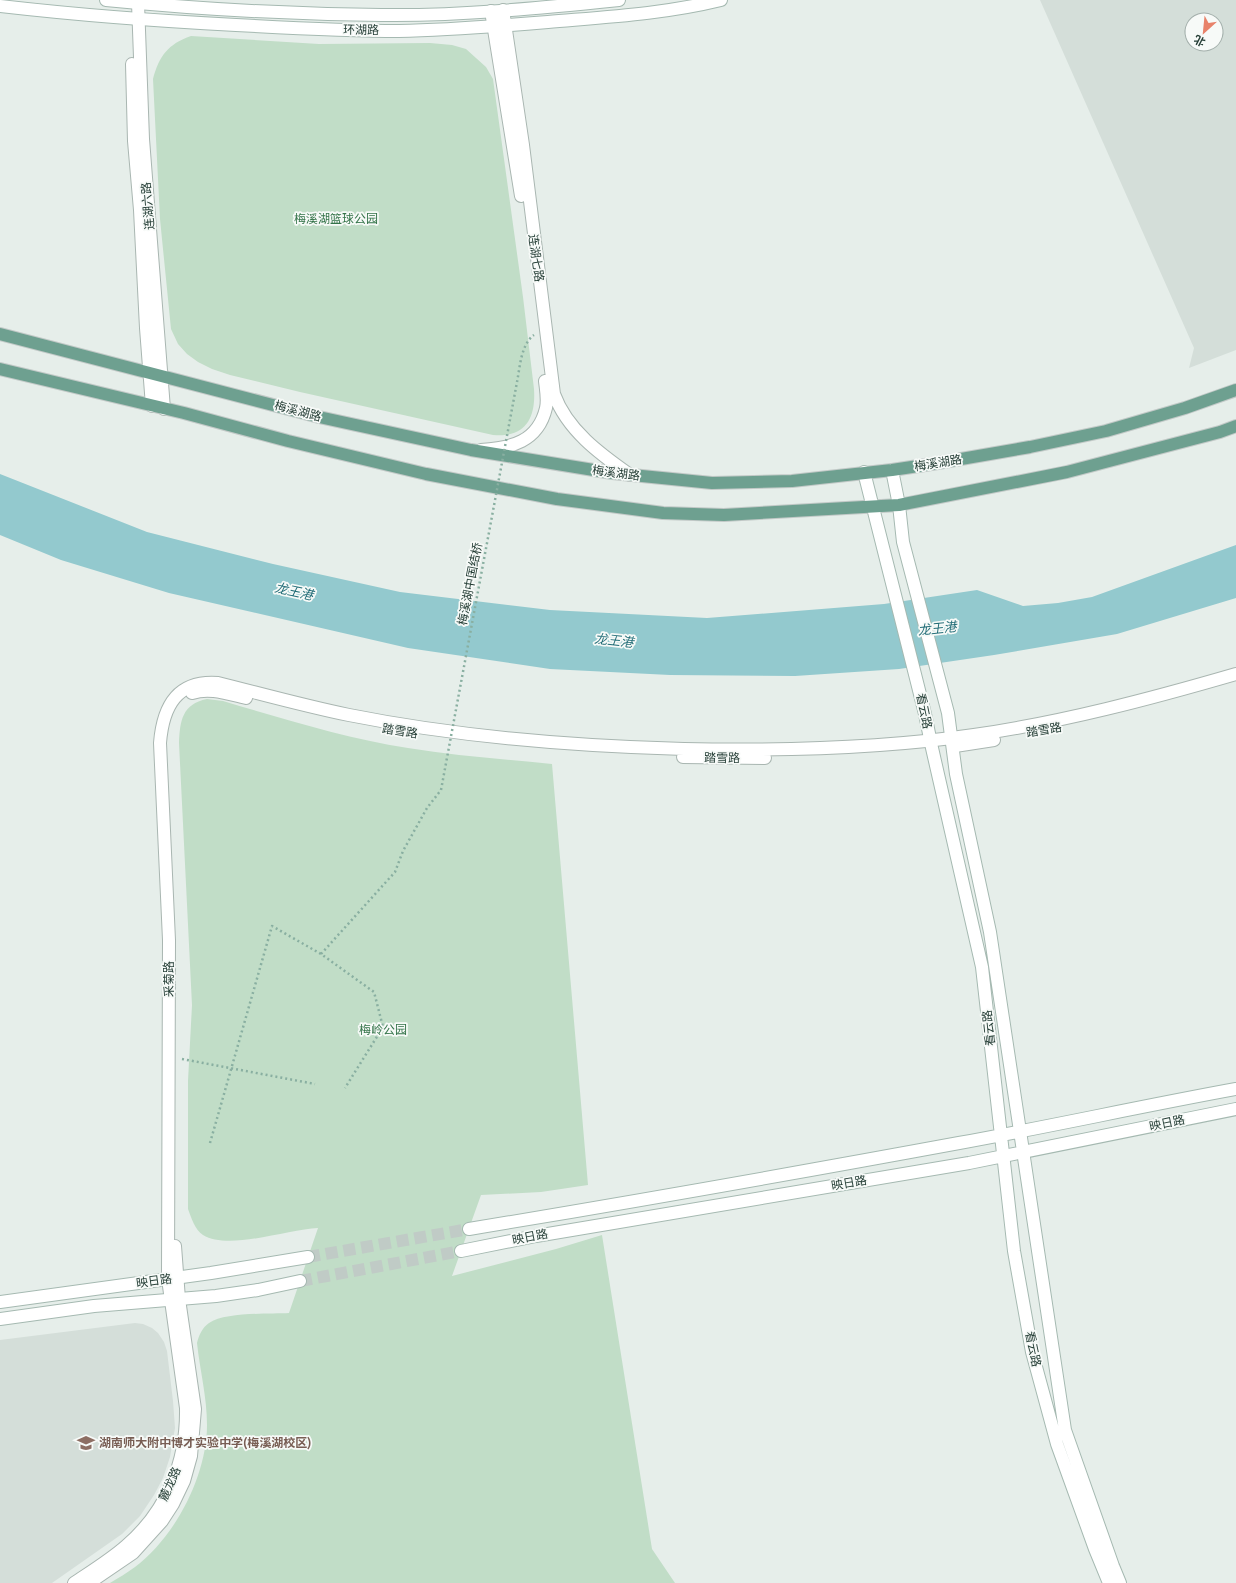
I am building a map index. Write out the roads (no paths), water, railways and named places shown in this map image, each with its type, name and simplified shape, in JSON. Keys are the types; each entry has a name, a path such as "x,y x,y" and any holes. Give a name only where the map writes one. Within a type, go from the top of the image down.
{"main road":[{"name":"环湖路","path":"106,0 134,3 310,13 382,15 497,11 620,0"},
{"name":"环湖路","path":"0,6 135,19 309,29 414,30 499,26 661,12 721,0"},
{"name":"连湖六路","path":"134,3 158,407"},
{"name":"连湖七路","path":"471,450 494,449 516,444 527,438 542,420 546,408 547,396 497,11"},
{"name":"连湖七路","path":"499,26 522,137 554,394 564,414 582,436 608,460 630,475"},
{"name":"梅溪湖路","path":"0,334 319,417 471,450 630,475 712,483 792,481 892,470 1030,447 1106,430 1185,408 1236,390"},
{"path":"0,369 426,474 557,499 663,513 724,515 899,505 1067,472 1220,432 1236,426"},
{"name":"看云路","path":"892,470 904,542 948,713 956,774 990,932 1065,1430 1112,1566 1120,1583"},
{"name":"看云路","path":"864,472 926,714 931,744 982,967 1014,1251 1032,1352 1057,1444 1109,1583"},
{"name":"踏雪路","path":"206,686 218,683 348,714 393,723 549,742 619,747 742,750 822,749 952,742 1122,706 1236,674"},
{"name":"踏雪路","path":"952,742 975,744 1069,726 1188,696 1236,681"},
{"name":"采菊路","path":"172,1279 175,1239 176,939 168,783 168,727 172,716 182,699 206,686"},
{"name":"采菊路","path":"174,1299 172,1279 169,940 160,743 162,726 171,703 176,696 186,688 206,686"},
{"name":"映日路","path":"469,1229 614,1205 1021,1131 1236,1089"},
{"name":"映日路","path":"461,1251 536,1236 1004,1156 1236,1109"},
{"name":"映日路","path":"0,1302 172,1279 308,1257"},
{"name":"映日路","path":"0,1319 94,1306 216,1296 258,1290 300,1280"},
{"name":"麓龙路","path":"74,1583 127,1546 143,1529 164,1499 176,1476 182,1454 186,1428 186,1408 174,1299"},
{"name":"麓龙路","path":"89,1583 133,1553 150,1535 162,1521 173,1504 184,1481 191,1456 195,1409 174,1299"}],"water":[{"name":"龙王港","path":"0,474 147,532 273,564 400,592 550,610 707,618 884,604 977,590 1023,606 1058,603 1092,597 1236,545 1236,598 1117,634 994,655 899,669 795,676 670,675 550,669 408,648 169,593 61,560 0,535"}],"tunnel":[{"path":"308,1257 469,1229"},
{"path":"300,1281 461,1251"}],"place":[{"name":"湖南师大附中博才实验中学(梅溪湖校区)","path":"86,1443"}],"park label":[{"name":"梅溪湖篮球公园","path":"336,219"},
{"name":"梅岭公园","path":"383,1030"}]}
